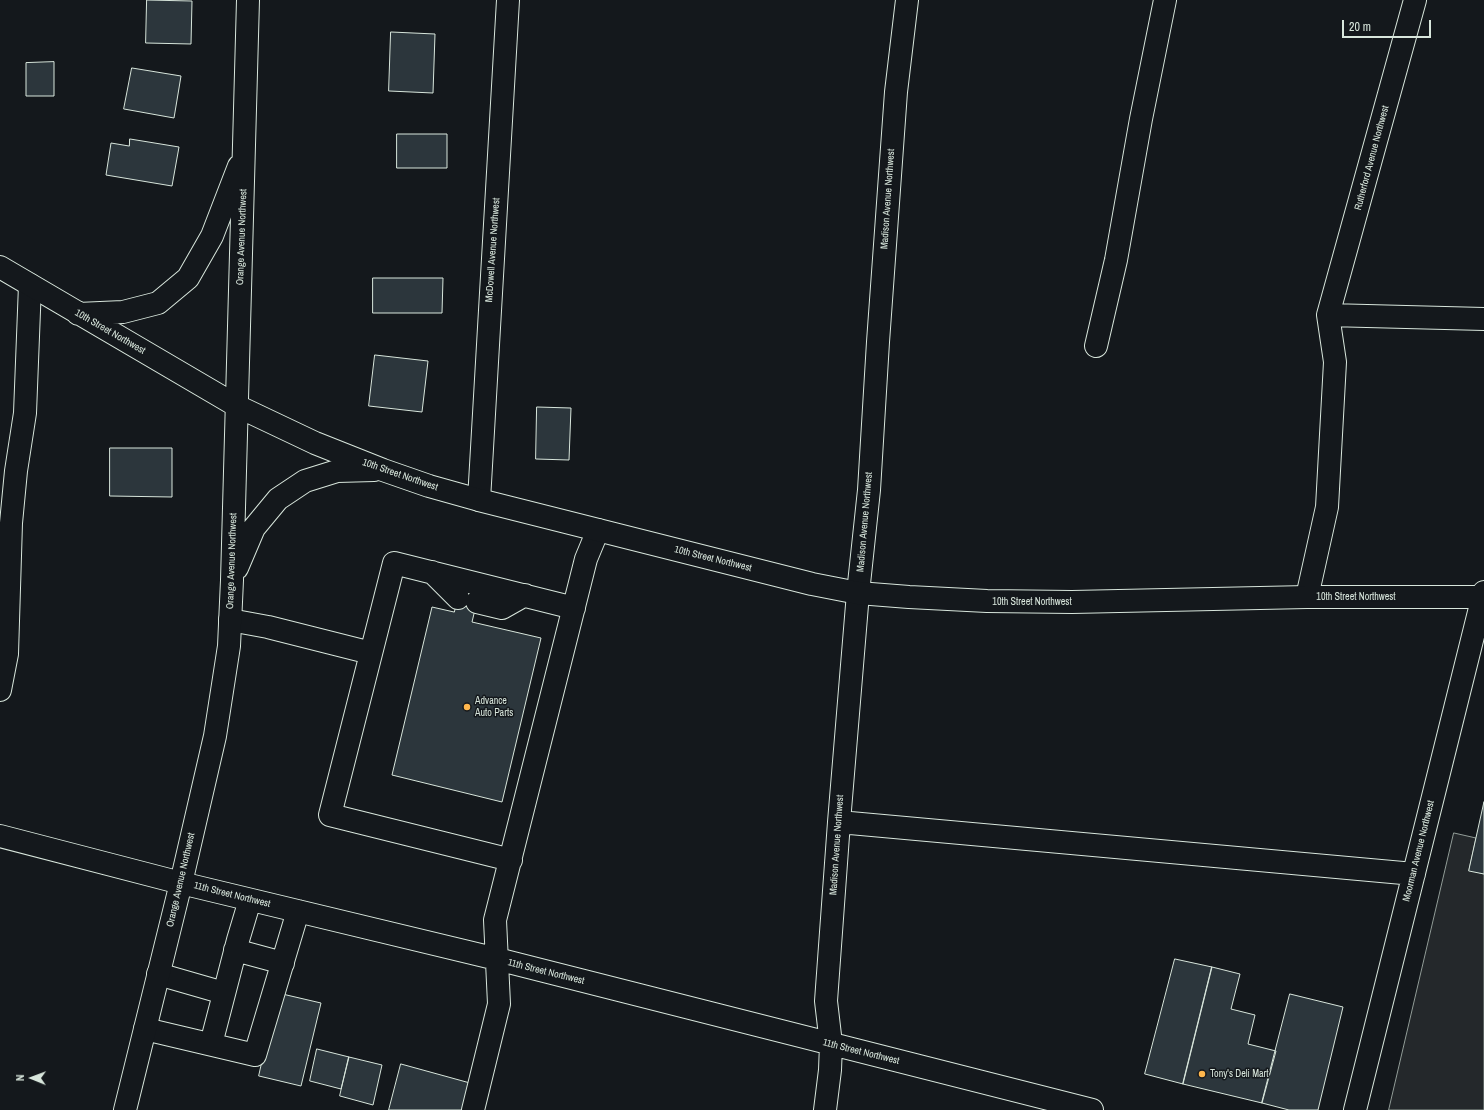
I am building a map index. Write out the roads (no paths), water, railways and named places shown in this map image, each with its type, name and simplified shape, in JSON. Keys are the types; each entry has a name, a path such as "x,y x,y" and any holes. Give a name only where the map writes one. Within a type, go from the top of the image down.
{"street":[{"name":"Orange Avenue Northwest","path":"125,1110 181,883 215,736 229,646 245,150 248,0"},
{"name":"McDowell Avenue Northwest","path":"479,500 508,0"},
{"name":"Madison Avenue Northwest","path":"824,1110 830,1070 831,1044 826,1001 839,822 868,490 896,92 907,0"},
{"path":"1096,346 1116,260 1141,119 1166,0"},
{"name":"Rutherford Avenue Northwest","path":"1328,315 1415,0"},
{"path":"78,314 123,312 158,303 188,278 212,236 245,150"},
{"name":"10th Street Northwest","path":"0,267 237,406 316,443 382,470 429,486 479,500 812,584 858,593 987,602 1080,602 1483,595"},
{"path":"0,690 7,654 11,523 16,472 25,413 30,285"},
{"path":"1307,597 1327,507 1335,362 1328,315 1484,319"},
{"path":"232,580 254,528 278,498 305,481 337,471 382,470"},
{"path":"473,1110 499,1004 495,920 586,559 598,530"},
{"path":"511,860 330,815 394,563 574,608"},
{"path":"432,572 467,600 502,608 525,595"},
{"name":"Moorman Avenue Northwest","path":"1355,1110 1483,595"},
{"path":"230,620 268,627 371,653"},
{"path":"839,822 1414,874"},
{"name":"11th Street Northwest","path":"0,836 181,883 497,960 1092,1110"},
{"path":"211,1044 235,950 250,900"},
{"path":"145,1028 254,1055 298,912"},
{"path":"235,950 283,963"},
{"path":"158,974 224,993"}],"place":[{"name":"Advance Auto Parts","path":"467,707"},
{"name":"Tony's Deli Mart","path":"1202,1074"}]}
